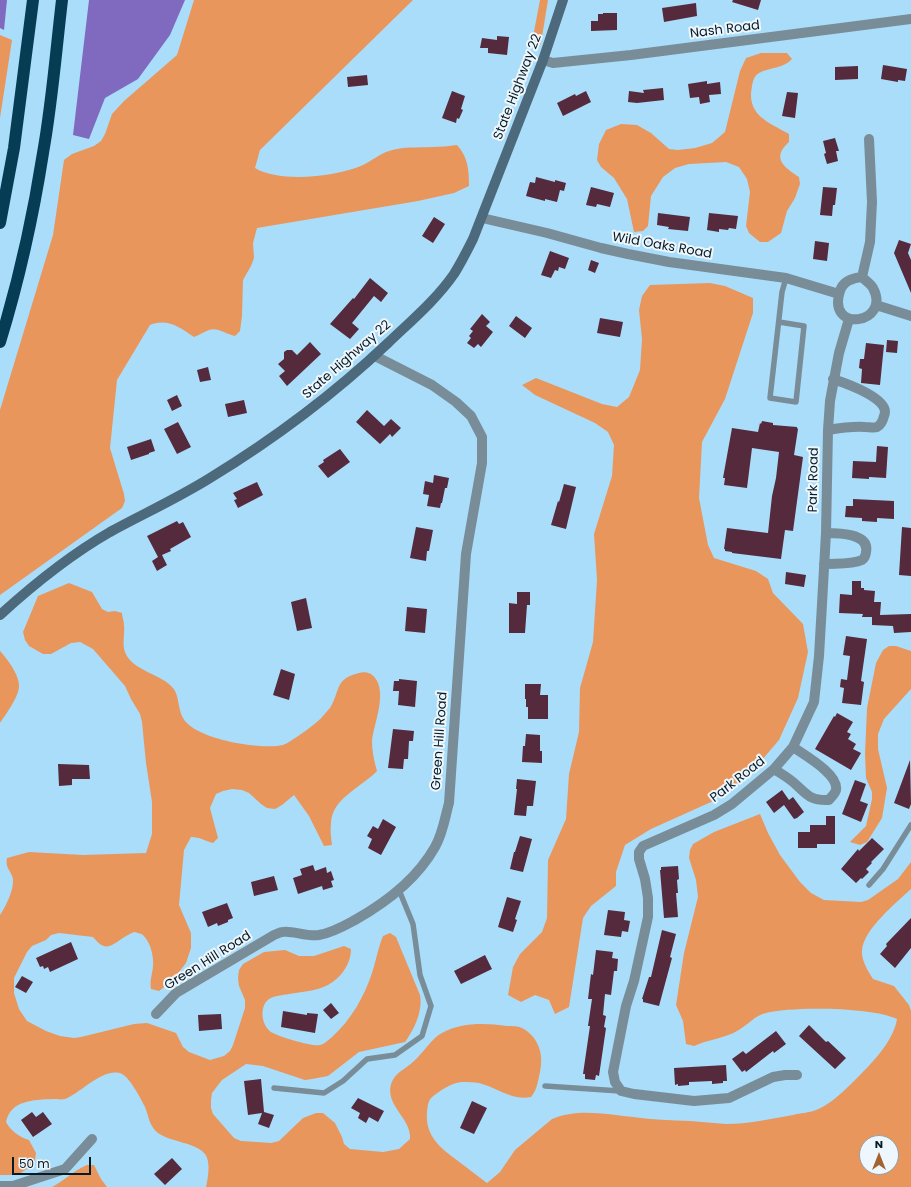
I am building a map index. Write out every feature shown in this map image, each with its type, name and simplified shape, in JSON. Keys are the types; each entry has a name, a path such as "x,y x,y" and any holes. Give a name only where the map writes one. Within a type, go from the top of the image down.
{"highway":[{"path":"0,223 14,148 32,0"},
{"path":"0,342 21,265 34,207 49,109 62,0"}],"main road":[{"name":"State Highway 22","path":"0,615 26,592 80,551 210,478 276,434 344,382 375,356 427,305 445,285 464,256 482,218 543,60 563,0"}],"street":[{"name":"Nash Road","path":"543,60 553,63 623,56 911,19"},
{"path":"862,277 870,242 871,209 869,139"},
{"name":"Wild Oaks Road","path":"482,218 628,254 669,262 786,278 839,294"},
{"path":"862,277 872,287 876,298 876,305 870,314 865,318 856,320 849,319 844,316 838,306 841,286 846,281 853,278 862,277"},
{"path":"876,305 911,316"},
{"name":"Park Road","path":"621,1091 615,1082 613,1072 626,1006 634,981 648,917 648,898 645,879 639,859 639,852 643,846 714,815 732,804 774,769 793,747 814,702 819,656 826,533 828,430 838,353 849,319"},
{"name":"Green Hill Road","path":"156,1014 176,994 274,935 284,931 305,936 319,935 340,928 378,907 413,878 436,845 443,826 449,803 466,554 482,463 482,437 471,416 456,402 432,385 375,356"},
{"path":"828,430 856,426 872,428 877,426 882,421 885,414 884,409 878,400 864,391 834,379"},
{"path":"824,564 862,560 867,549 865,544 858,537 846,534 826,533"},
{"path":"774,769 793,782 806,795 818,800 829,800 833,796 836,790 835,781 830,774 793,747"},
{"path":"621,1091 686,1100 711,1101 729,1098 773,1077 797,1075"},
{"path":"0,1186 13,1186 65,1169 92,1139"}],"lane":[{"path":"779,322 804,326 796,402 770,398 782,292 786,278"},
{"path":"869,884 883,869 911,825"},
{"path":"274,1088 324,1093 343,1081 366,1059 395,1055 422,1036 431,1006 420,975 413,924 399,890"},
{"path":"545,1086 621,1091"}],"shaded area":[{"path":"0,0 7,0 4,30 0,28"},
{"path":"89,0 185,0 170,35 138,79 105,98 89,139 73,135"},
{"path":"194,0 413,0 260,150 255,168 265,173 278,176 308,177 339,173 352,169 394,149 457,145 466,159 469,175 469,186 454,193 418,201 257,228 253,243 254,258 243,280 240,331 235,336 212,329 194,337 178,327 168,323 156,323 150,325 117,380 110,448 124,494 125,501 122,508 0,595 0,410 53,235 64,160 72,154 94,146 101,141 112,114 124,101 177,55"},
{"path":"540,0 548,0 541,43 538,49 533,44 533,37"},
{"path":"0,35 12,40 0,118"},
{"path":"761,53 787,53 792,59 785,65 757,74 753,82 751,96 752,104 760,116 789,134 789,142 781,153 780,157 784,166 799,177 800,184 795,198 787,211 781,233 768,242 760,242 749,233 746,226 750,192 747,179 739,167 726,162 689,164 675,168 663,177 651,196 648,226 643,231 634,232 627,199 614,178 601,167 597,160 599,144 606,130 621,124 637,125 651,133 669,149 678,150 695,148 712,143 725,132 740,71 746,58"},
{"path":"710,283 725,286 753,298 753,313 725,399 702,442 699,498 708,545 714,558 756,571 768,579 773,593 803,624 808,652 798,698 779,740 750,774 711,802 651,829 625,845 616,872 616,886 591,906 583,918 569,1007 555,1014 549,1000 535,995 521,1002 508,995 513,967 520,954 542,932 547,918 548,860 566,819 569,774 579,732 580,688 593,642 597,580 594,534 612,476 614,445 608,432 595,423 535,395 522,385 536,378 602,404 617,407 629,397 640,370 642,339 639,310 642,296 650,285"},
{"path":"69,583 92,592 102,609 108,612 115,611 122,613 125,652 134,664 162,679 173,688 177,695 182,717 185,721 193,728 204,733 231,742 246,745 273,746 286,744 320,720 330,708 339,686 345,678 351,675 365,672 370,673 377,680 380,696 372,741 373,756 377,771 342,800 336,807 331,823 332,845 324,846 309,816 294,795 275,809 267,808 249,793 242,790 232,789 216,794 210,808 218,838 213,843 200,838 191,837 184,850 179,905 191,933 191,948 186,963 172,981 159,991 151,989 153,968 152,953 149,943 141,934 134,932 109,946 103,946 93,937 59,933 51,935 46,940 32,946 27,952 14,978 14,993 19,1009 27,1021 46,1031 60,1036 74,1038 134,1024 147,1023 176,1033 183,1047 189,1052 210,1060 224,1056 230,1051 233,1045 245,1008 245,1000 239,986 238,978 239,970 243,964 264,952 285,950 299,956 314,956 344,946 351,949 351,955 347,965 337,979 328,985 314,990 273,997 269,999 263,1007 264,1022 266,1027 273,1033 311,1045 320,1045 326,1042 339,1030 356,1008 369,982 383,936 390,933 396,937 420,995 421,1001 417,1020 412,1032 405,1042 359,1052 328,1076 305,1080 263,1066 246,1064 222,1080 212,1093 211,1108 213,1114 234,1138 241,1141 271,1143 279,1141 303,1118 316,1113 323,1113 335,1123 344,1144 350,1149 383,1152 399,1149 410,1139 410,1132 395,1106 390,1092 391,1084 395,1076 411,1064 438,1035 449,1029 474,1024 515,1026 522,1028 533,1036 541,1053 541,1066 537,1085 531,1097 517,1097 479,1083 463,1082 452,1084 445,1088 433,1096 429,1102 427,1121 431,1135 435,1141 487,1183 500,1172 515,1150 552,1119 571,1114 612,1114 647,1119 726,1124 760,1121 813,1111 828,1104 851,1084 872,1062 888,1042 897,1019 886,1015 852,1010 794,1009 778,1011 762,1014 741,1029 694,1046 686,1044 683,1021 676,1005 684,953 698,897 696,880 689,858 690,850 693,844 714,832 760,814 780,855 800,882 811,893 824,900 861,902 868,900 898,879 911,862 911,889 874,925 864,942 862,954 865,965 873,979 894,986 909,1005 911,1011 911,1187 206,1187 208,1161 205,1154 194,1146 164,1137 158,1133 152,1127 145,1107 132,1084 122,1074 115,1073 100,1077 65,1099 31,1101 18,1105 13,1109 6,1122 16,1133 29,1140 36,1153 35,1160 31,1166 18,1175 0,1175 0,915 9,898 13,883 12,876 7,867 7,858 29,852 83,855 146,853 152,834 152,802 142,722 140,714 125,686 93,649 80,642 71,643 51,654 43,654 29,646 25,640 23,632 38,596"},
{"path":"889,646 896,646 911,651 911,689 884,719 878,734 878,749 887,788 882,818 867,842 860,845 850,842 866,826 872,799 872,792 866,778 865,754 867,708 876,663 883,650"},
{"path":"0,651 15,672 19,682 19,687 14,701 0,723"},
{"path":"87,1165 94,1165 107,1187 52,1187 78,1170"}],"building":[{"path":"733,0 761,0 758,10 732,2"},
{"path":"696,3 697,16 664,22 662,8"},
{"path":"617,13 617,30 591,31 591,21 598,21 598,14"},
{"path":"497,36 509,37 507,55 488,53 488,48 480,48 482,38 497,40"},
{"path":"883,65 907,69 905,81 898,80 898,82 881,79"},
{"path":"858,66 858,79 835,80 835,67"},
{"path":"367,75 368,85 348,87 347,77"},
{"path":"707,81 707,84 720,82 721,94 709,95 710,102 700,104 699,97 690,98 688,84"},
{"path":"663,88 664,100 637,103 628,102 629,91 644,93 643,90"},
{"path":"452,91 465,96 461,109 463,110 459,119 457,118 456,123 442,118"},
{"path":"586,91 591,102 563,116 557,103 575,94 576,96"},
{"path":"787,92 798,93 795,118 782,116"},
{"path":"835,138 839,151 836,151 838,161 827,164 824,154 826,153 823,141"},
{"path":"536,177 566,183 564,191 560,190 557,202 545,199 545,201 526,196 530,182 535,183"},
{"path":"591,187 614,193 610,207 597,204 596,207 586,205"},
{"path":"823,187 837,188 832,216 820,215"},
{"path":"658,213 690,217 688,231 668,229 669,227 657,225"},
{"path":"709,213 738,216 736,229 719,229 719,232 707,230"},
{"path":"434,217 445,224 433,243 422,236"},
{"path":"899,240 911,244 908,253 911,260 911,293 894,253"},
{"path":"815,241 829,243 827,261 813,259"},
{"path":"550,251 569,258 565,269 559,267 558,271 555,270 551,278 541,275"},
{"path":"591,260 599,263 595,273 588,270"},
{"path":"370,278 388,293 381,302 374,296 352,323 359,329 350,339 330,324 353,298 354,299"},
{"path":"482,314 490,322 486,326 493,332 481,347 478,344 474,348 467,343 471,338 469,336 473,331 470,329"},
{"path":"516,316 532,328 525,338 509,326"},
{"path":"600,318 623,322 620,337 597,333"},
{"path":"887,340 898,341 897,353 886,352"},
{"path":"310,342 321,354 287,386 279,376 285,371 278,364 284,359 284,352 287,350 292,350 297,355"},
{"path":"866,343 884,345 880,385 861,383 862,369 859,368 860,359 864,359"},
{"path":"208,367 211,380 200,382 197,370"},
{"path":"177,395 182,406 172,411 167,400"},
{"path":"244,400 247,413 228,417 225,404"},
{"path":"367,410 384,426 391,419 401,428 392,437 390,434 380,444 356,422"},
{"path":"762,421 773,423 773,425 797,427 798,429 794,455 803,457 793,531 785,530 781,559 732,553 725,551 724,549 727,528 768,533 779,452 752,448 747,488 724,485 725,478 723,478 732,428 758,432"},
{"path":"178,422 191,447 177,454 164,429"},
{"path":"151,439 155,451 131,460 127,447"},
{"path":"877,446 888,447 886,478 852,478 853,461 876,462"},
{"path":"340,449 350,462 328,478 318,466 324,462 323,460"},
{"path":"434,475 449,478 440,508 427,506 429,495 423,494 425,481 433,483"},
{"path":"257,482 263,495 238,508 234,500 237,499 233,493"},
{"path":"564,484 576,487 566,529 551,525"},
{"path":"853,499 894,501 894,519 877,518 877,522 862,521 862,518 845,517 846,506 853,506"},
{"path":"177,521 179,524 183,522 191,537 170,549 171,551 162,555 167,565 157,571 152,561 158,557 147,536"},
{"path":"416,527 433,530 429,551 427,551 426,561 410,558"},
{"path":"902,527 911,528 911,576 899,575"},
{"path":"786,572 806,575 804,587 785,584"},
{"path":"852,581 861,581 861,588 864,588 864,590 875,591 874,602 881,602 880,615 911,614 911,632 894,633 893,626 872,625 872,617 862,617 863,614 839,613 840,594 852,595"},
{"path":"517,592 530,592 530,605 527,605 525,633 509,633 509,603 517,604"},
{"path":"306,598 312,628 297,631 291,602"},
{"path":"407,607 427,609 425,633 405,631"},
{"path":"846,636 867,639 861,681 864,682 861,705 842,703 844,688 840,687 841,679 847,680 850,656 843,655"},
{"path":"281,669 295,674 289,700 273,695"},
{"path":"399,679 417,681 415,707 398,705 399,691 393,691 394,681 399,681"},
{"path":"525,684 541,684 540,695 548,695 548,719 528,719 528,707 526,707 525,699"},
{"path":"837,713 853,722 847,732 851,734 848,739 856,744 853,749 861,753 851,770 815,749"},
{"path":"393,729 414,731 413,741 409,741 408,759 404,759 403,769 388,768"},
{"path":"526,734 540,735 542,763 522,762 523,746 525,746"},
{"path":"910,760 911,804 909,809 894,803"},
{"path":"58,764 89,765 90,779 72,779 72,785 59,786"},
{"path":"517,779 536,781 533,806 527,806 526,816 514,815"},
{"path":"855,780 866,784 860,801 868,804 861,822 842,814"},
{"path":"782,790 789,800 793,797 804,812 797,818 794,819 784,805 774,813 766,802"},
{"path":"826,816 835,816 835,844 817,844 817,848 798,848 798,832 810,832 810,825 826,825"},
{"path":"383,819 396,827 381,855 368,848 372,839 367,836 373,826 378,829"},
{"path":"520,836 532,839 523,872 510,869"},
{"path":"872,838 884,849 866,869 869,872 856,883 841,869 858,849 859,851"},
{"path":"313,865 315,871 326,867 327,873 331,871 334,880 331,881 333,887 323,890 322,886 298,894 293,878 302,875 300,869"},
{"path":"678,866 678,893 676,893 678,917 664,918 660,870 661,867"},
{"path":"274,876 278,890 254,896 251,882"},
{"path":"507,897 521,901 515,919 517,920 513,932 498,927"},
{"path":"227,903 233,918 218,926 217,923 208,927 202,912"},
{"path":"608,910 625,912 624,920 630,921 628,932 622,931 621,937 604,935"},
{"path":"911,918 911,948 895,968 880,954 887,946 886,944"},
{"path":"662,930 676,934 670,957 672,958 659,1006 643,1002 642,999 649,977 651,977"},
{"path":"71,942 78,959 50,972 48,967 44,969 43,966 40,967 36,958"},
{"path":"596,950 613,952 612,958 618,959 617,971 614,971 611,995 605,994 603,1015 606,1016 604,1027 606,1028 599,1076 596,1075 595,1080 585,1079 585,1074 583,1074 590,1026 588,1026 592,999 588,999"},
{"path":"485,955 492,969 461,984 454,971"},
{"path":"22,976 33,982 26,993 15,987"},
{"path":"331,1003 339,1013 331,1019 323,1010"},
{"path":"283,1011 307,1015 307,1013 318,1014 315,1033 281,1027"},
{"path":"221,1014 222,1029 199,1031 198,1015"},
{"path":"809,1025 826,1042 828,1041 846,1058 835,1069 799,1036"},
{"path":"776,1031 786,1044 774,1053 773,1051 746,1072 745,1070 742,1072 732,1059 743,1051 746,1054"},
{"path":"726,1065 727,1081 723,1081 723,1083 712,1084 712,1081 689,1082 689,1085 675,1085 674,1068"},
{"path":"261,1079 264,1112 274,1115 269,1128 258,1124 262,1113 248,1115 244,1081"},
{"path":"358,1098 384,1111 378,1122 369,1117 366,1123 358,1118 360,1113 351,1108"},
{"path":"472,1101 487,1108 474,1134 460,1128"},
{"path":"32,1112 36,1117 43,1112 52,1124 33,1137 21,1120"},
{"path":"172,1158 182,1169 165,1185 154,1174"}]}
